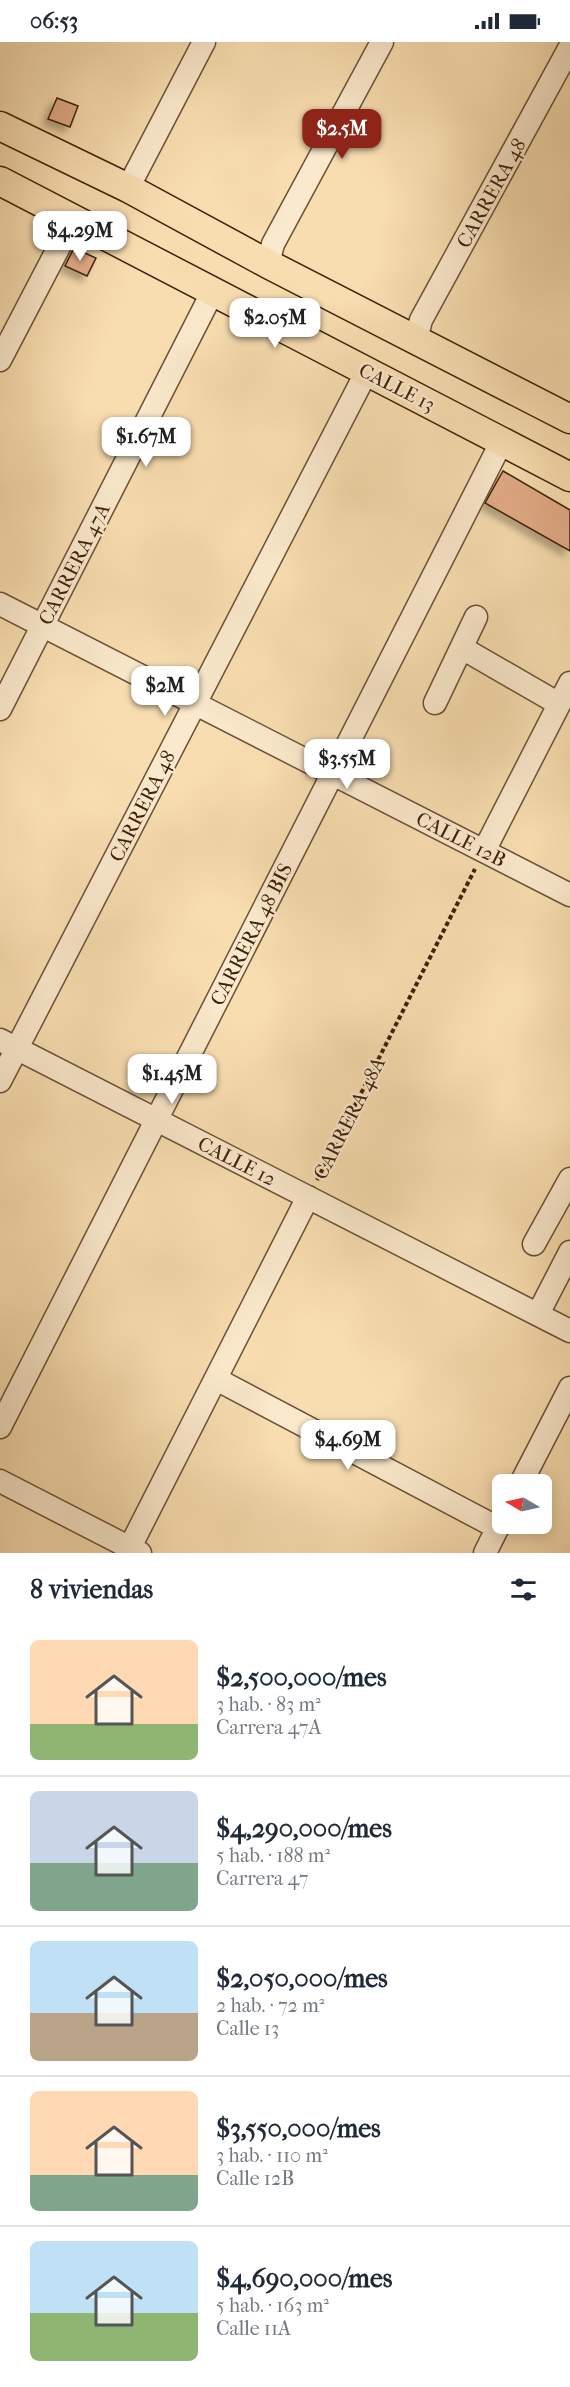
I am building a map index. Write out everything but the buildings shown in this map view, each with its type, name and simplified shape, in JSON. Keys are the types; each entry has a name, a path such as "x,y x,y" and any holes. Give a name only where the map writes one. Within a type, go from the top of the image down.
{"main road":[{"path":"0,126 128,188 268,264 570,419"},
{"name":"CALLE 13","path":"0,181 570,477"}],"street":[{"path":"128,188 204,42"},
{"path":"268,264 273,244 382,42"},
{"name":"CARRERA 48","path":"416,340 421,320 570,47"},
{"path":"0,360 74,218"},
{"name":"CARRERA 47A","path":"0,709 213,291"},
{"name":"CARRERA 48","path":"0,1081 8,1044 195,704 367,371"},
{"name":"CARRERA 48 BIS","path":"0,1427 502,441"},
{"name":"CALLE 12B","path":"0,604 570,895"},
{"path":"435,703 476,617"},
{"path":"462,648 559,704"},
{"path":"484,851 570,683"},
{"name":"CALLE 12","path":"8,1044 570,1331"},
{"path":"534,1244 570,1179"},
{"name":"CARRERA 48A","path":"132,1551 308,1197"},
{"path":"538,1314 570,1252"},
{"path":"216,1379 492,1519"},
{"path":"526,1474 570,1388"},
{"path":"0,1481 132,1551"},
{"path":"485,1553 494,1534"}],"path":[{"name":"CARRERA 48A","path":"308,1197 484,851"}]}
